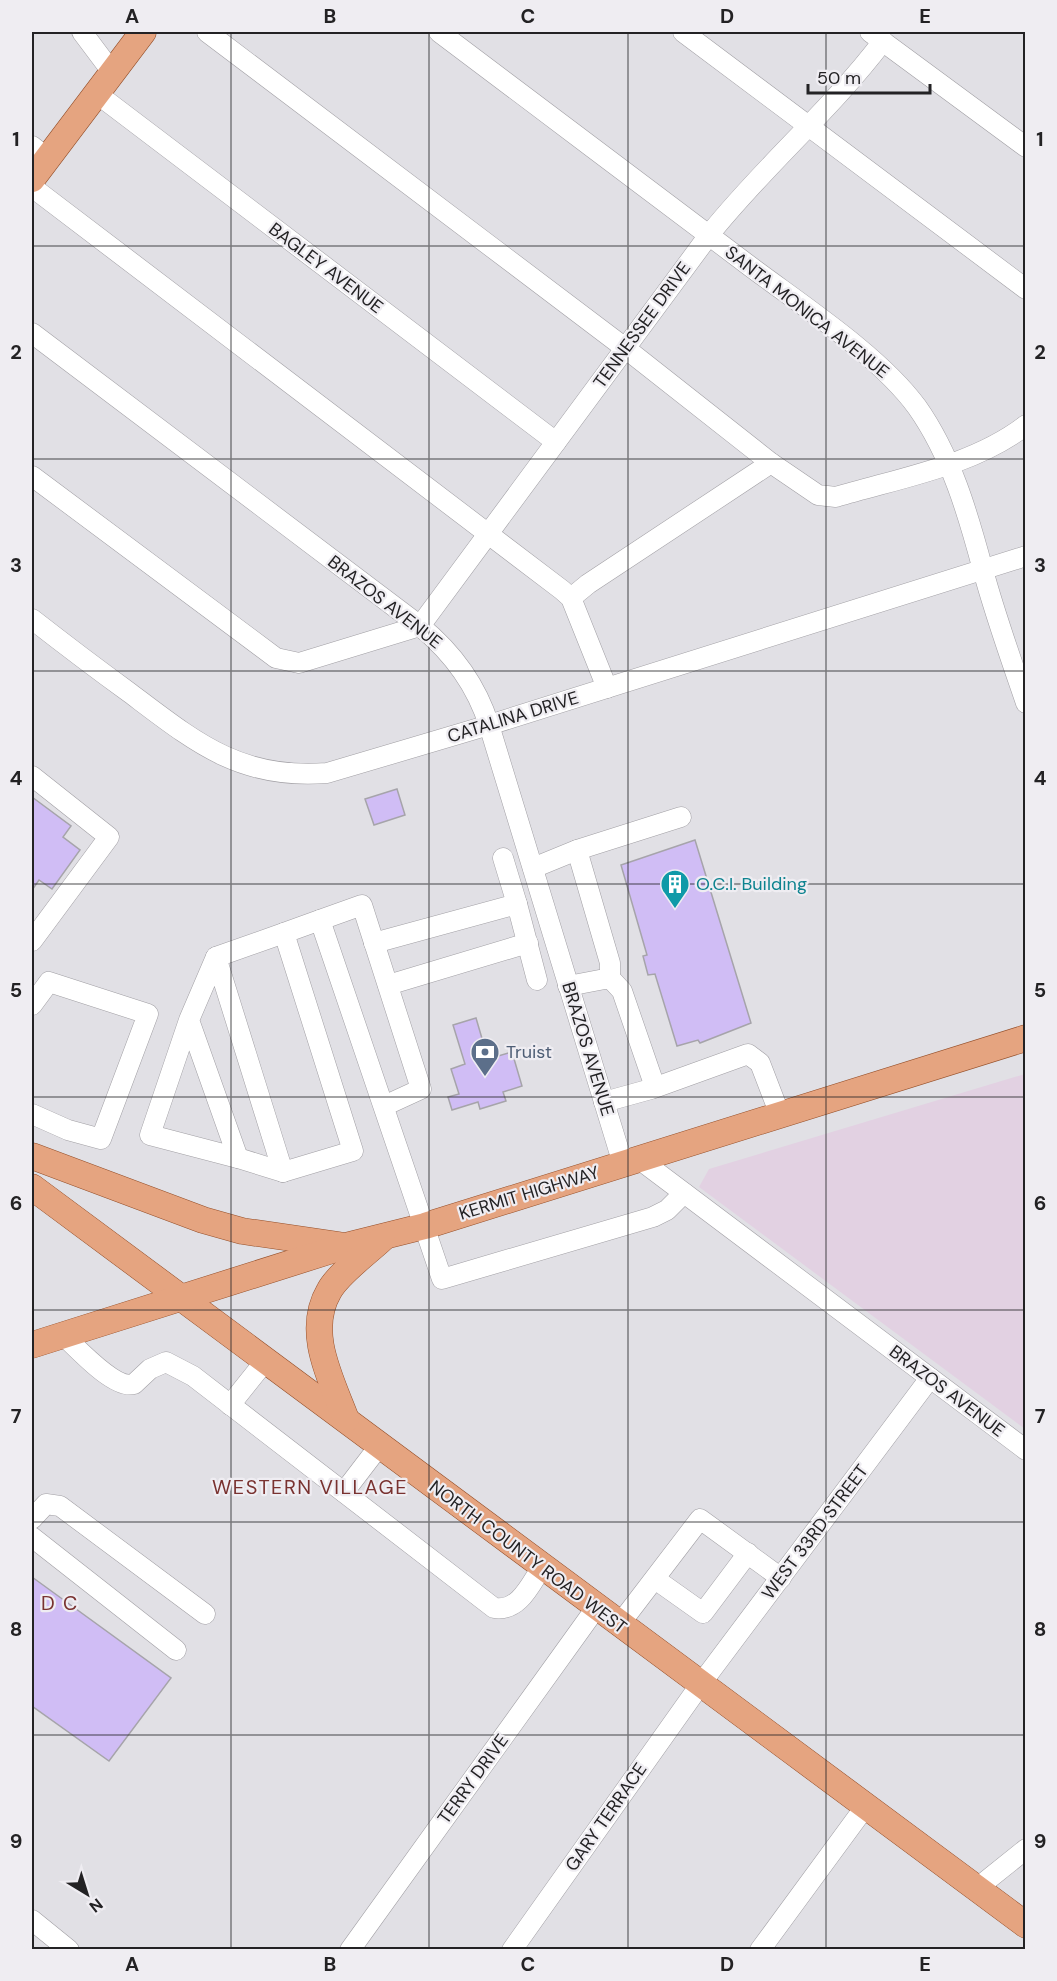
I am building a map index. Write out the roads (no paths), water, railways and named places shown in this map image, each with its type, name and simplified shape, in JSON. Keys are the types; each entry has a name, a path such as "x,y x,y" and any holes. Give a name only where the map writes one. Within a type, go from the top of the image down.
{"main road":[{"path":"35,167 143,32"},
{"name":"KERMIT HIGHWAY","path":"32,1345 345,1246 425,1226 1026,1038"},
{"path":"32,1156 203,1220 242,1231 345,1246"},
{"name":"NORTH COUNTY ROAD WEST","path":"32,1187 346,1419 596,1608 1026,1925"},
{"path":"346,1419 321,1348 320,1311 330,1289 383,1238"}],"street":[{"path":"82,32 112,72"},
{"path":"207,32 625,348 771,463 818,495 836,497 947,464 1006,440 1026,425"},
{"name":"SANTA MONICA AVENUE","path":"439,32 870,358 897,384 917,408 947,464 975,532 983,570 1026,703"},
{"path":"683,32 1026,289"},
{"path":"876,36 1026,147"},
{"name":"TENNESSEE DRIVE","path":"420,626 709,235 745,190 811,127 853,81 876,36"},
{"name":"BAGLEY AVENUE","path":"96,93 556,442"},
{"path":"35,167 571,598 607,688"},
{"name":"BRAZOS AVENUE","path":"32,333 420,626 453,657 465,674 489,725 604,1102 631,1162 684,1193 1026,1450"},
{"path":"571,598 588,584 771,463"},
{"path":"32,476 276,658 299,663 420,626"},
{"name":"CATALINA DRIVE","path":"32,619 185,735 215,753 247,766 281,773 327,773 489,725 1026,556"},
{"path":"32,777 109,837 32,940"},
{"path":"533,868 577,850 681,817"},
{"path":"577,850 610,963 610,978 622,991 655,1087"},
{"path":"503,858 537,980"},
{"path":"284,933 353,1151 283,1172 150,1135 189,1020 216,957 362,904 421,1089 384,1106"},
{"path":"374,943 517,904"},
{"path":"320,920 442,1279 653,1217 667,1210 684,1193"},
{"path":"388,985 528,943"},
{"path":"216,957 283,1172"},
{"path":"568,986 610,978"},
{"path":"32,1005 49,982 148,1014 101,1139 68,1130 32,1114"},
{"path":"189,1020 238,1158"},
{"path":"604,1102 655,1087 747,1054 760,1063 780,1115"},
{"path":"63,1335 111,1378 123,1384 134,1384 150,1369 166,1362 193,1376 494,1608 503,1610 518,1603 542,1567"},
{"path":"230,1405 266,1360"},
{"name":"WEST 33RD STREET","path":"700,1685 930,1378"},
{"path":"344,1492 380,1445"},
{"path":"32,1519 46,1504 60,1506 204,1614"},
{"path":"619,1625 700,1519 781,1578"},
{"path":"32,1537 176,1650"},
{"path":"655,1579 703,1613 748,1554"},
{"name":"TERRY DRIVE","path":"350,1950 596,1608"},
{"name":"GARY TERRACE","path":"513,1950 700,1685"},
{"path":"760,1950 865,1807"},
{"path":"976,1889 1026,1849"},
{"path":"32,1920 69,1950"}],"place":[{"name":"O.C.I. Building","path":"675,910"},
{"name":"Truist","path":"485,1078"}],"district":[{"name":"WESTERN VILLAGE","path":"310,1487"},
{"name":"D C","path":"60,1603"}]}
